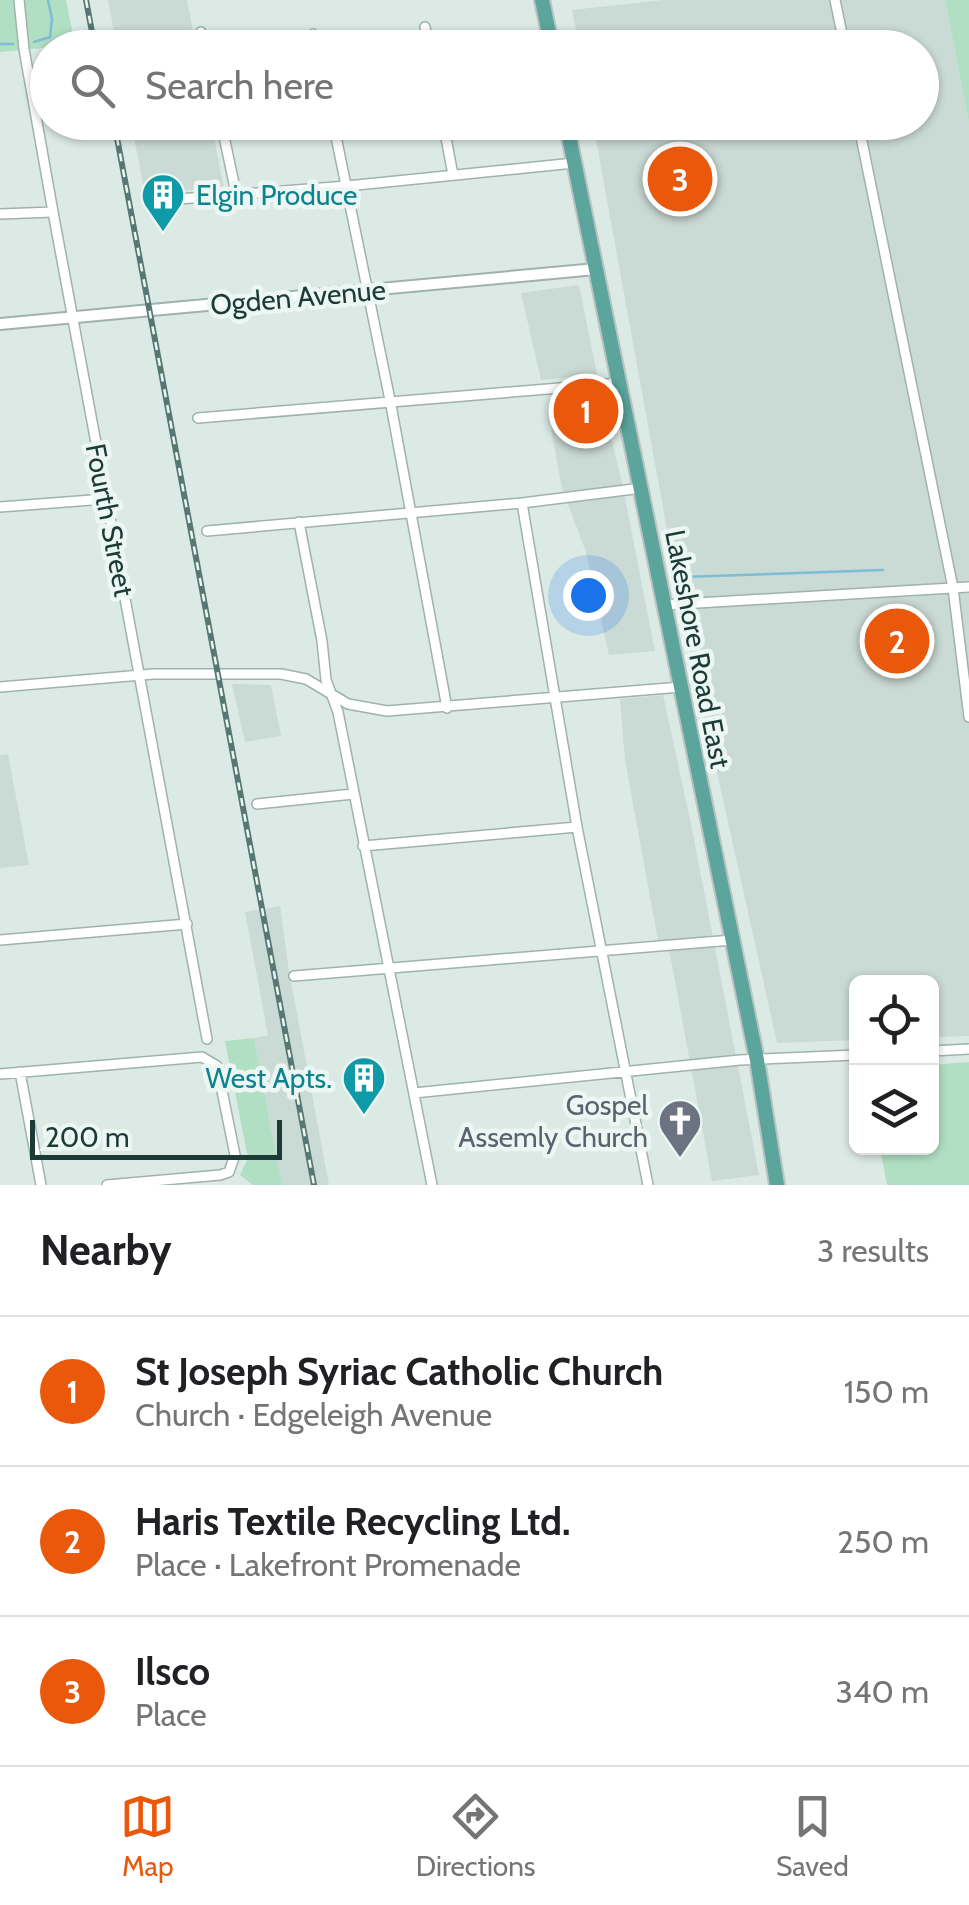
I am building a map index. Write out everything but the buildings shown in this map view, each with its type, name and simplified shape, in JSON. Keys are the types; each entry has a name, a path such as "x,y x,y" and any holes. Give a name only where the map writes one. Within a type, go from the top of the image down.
{"main road":[{"path":"542,0 548,30"},
{"name":"Lakeshore Road East","path":"570,140 757,1060 777,1185"}],"street":[{"name":"Fourth Street","path":"18,0 30,84"},
{"path":"835,0 841,30"},
{"name":"Fourth Street","path":"40,140 208,1038"},
{"path":"225,140 236,193"},
{"path":"337,140 447,708"},
{"path":"447,140 453,174"},
{"path":"862,140 953,588 969,717"},
{"path":"153,201 574,163"},
{"path":"0,214 52,212"},
{"name":"Ogden Avenue","path":"0,324 596,269"},
{"path":"198,418 620,383"},
{"path":"207,531 522,503 642,488"},
{"path":"0,507 105,499"},
{"path":"522,503 576,826 648,1185"},
{"path":"300,522 329,693 338,712 432,1185"},
{"path":"664,604 969,587"},
{"path":"0,687 140,675 281,674 306,679 348,704 374,711 681,687"},
{"path":"257,804 353,794"},
{"path":"363,846 576,826"},
{"path":"0,940 187,924"},
{"path":"294,976 732,940"},
{"path":"939,1051 969,1049"},
{"path":"414,1093 757,1060 849,1055"},
{"path":"0,1074 202,1056 217,1066 236,1155 233,1166 220,1175 106,1185"},
{"path":"20,1072 41,1185"}],"shaded area":[{"path":"108,0 187,0 193,30 114,30"},
{"path":"663,0 945,0 969,123 969,1036 939,1037 939,975 849,975 849,1040 777,1043 685,628 596,140 939,140 939,30 576,30 572,10"},
{"path":"134,140 214,140 224,188 145,193"},
{"path":"579,285 597,374 541,380 521,293"},
{"path":"608,424 655,651 609,655 586,552 562,488 551,429"},
{"path":"232,684 271,685 281,736 245,742"},
{"path":"663,695 759,1175 712,1181 670,954 658,940 625,760 620,699"},
{"path":"8,754 29,865 0,868 0,755"},
{"path":"280,906 329,1185 282,1185 254,1038 268,1035 245,912"}],"green space":[{"path":"0,0 66,0 72,30 30,30 30,49 0,52"},
{"path":"945,0 969,0 969,123"},
{"path":"254,1038 282,1185 253,1185 240,1175 248,1158 225,1041"},
{"path":"969,1062 969,1185 887,1185 881,1155 939,1155 939,1064"}],"waterway":[{"path":"48,0 51,30"},
{"path":"0,44 13,44"},
{"path":"683,577 883,570"}],"railway":[{"path":"86,0 92,30"},
{"path":"117,140 314,1185"}],"place":[{"name":"Ilsco","path":"680,179"},
{"name":"Elgin Produce","path":"163,233"},
{"name":"St Joseph Syriac Catholic Church","path":"586,411"},
{"name":"Haris Textile Recycling Ltd.","path":"897,641"},
{"name":"West Apts.","path":"364,1116"},
{"name":"Gospel Assemly Church","path":"680,1159"}]}
